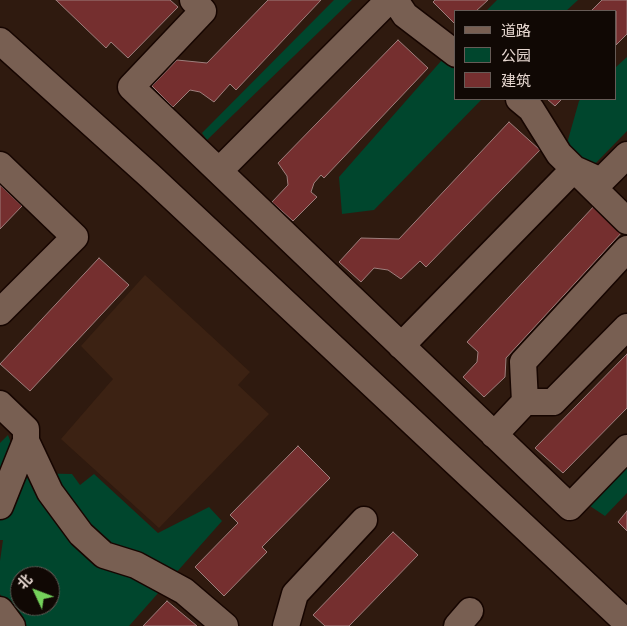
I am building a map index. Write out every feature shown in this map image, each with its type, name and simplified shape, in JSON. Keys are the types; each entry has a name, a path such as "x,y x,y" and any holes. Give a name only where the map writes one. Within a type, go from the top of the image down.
{"street":[{"path":"193,0 203,11 131,87 570,507 627,448"},
{"path":"219,171 389,0"},
{"path":"395,0 405,15 454,52"},
{"path":"0,41 150,176 627,623"},
{"path":"520,100 531,109 559,154 627,221"},
{"path":"574,169 601,181 627,155"},
{"path":"0,165 75,237 0,312"},
{"path":"401,346 574,169"},
{"path":"494,436 525,402 523,362 627,249"},
{"path":"525,402 553,402 627,327"},
{"path":"0,404 26,429 26,441 0,506"},
{"path":"26,441 50,492 81,534 104,555 136,565 184,591 225,626"},
{"path":"286,626 295,594 364,520"},
{"path":"0,610 12,626"}],"shaded area":[{"path":"145,275 250,372 238,385 269,414 159,528 61,439 113,379 81,346"}],"green space":[{"path":"334,0 352,0 207,140 202,133"},
{"path":"497,0 578,0 567,10 487,10"},
{"path":"454,46 454,100 481,100 374,210 342,214 339,177"},
{"path":"627,57 627,131 590,169 566,147 580,100 617,100 617,66"},
{"path":"8,435 22,473 72,474 80,485 94,474 158,533 209,507 222,521 129,626 1,626 7,610 0,594 0,561 3,540 0,540 0,443"},
{"path":"627,452 627,493 605,516 584,502"}],"building":[{"path":"56,0 170,0 178,7 128,58 111,42 106,48"},
{"path":"268,0 321,0 236,90 230,84 214,102 200,92 190,90 173,107 152,86 177,60 207,63"},
{"path":"435,0 488,0 477,10 454,10 454,23 433,2"},
{"path":"602,0 627,0 627,34 617,44 617,10 592,10"},
{"path":"398,40 428,68 324,178 321,175 314,183 311,192 317,197 293,221 272,202 288,185 287,176 278,163"},
{"path":"548,100 561,100 555,106"},
{"path":"509,122 540,150 426,267 420,261 401,279 388,270 374,268 361,282 339,262 361,238 399,239"},
{"path":"0,185 22,206 0,229"},
{"path":"596,204 623,231 506,358 505,377 484,397 463,377 477,362 478,352 467,342"},
{"path":"99,258 129,285 30,391 0,364"},
{"path":"627,354 627,408 563,473 535,448"},
{"path":"298,446 330,478 262,547 267,552 224,596 195,567 238,523 230,515"},
{"path":"627,511 627,531 618,522"},
{"path":"393,532 418,555 349,626 325,626 313,615"},
{"path":"167,601 197,626 143,626"}]}
